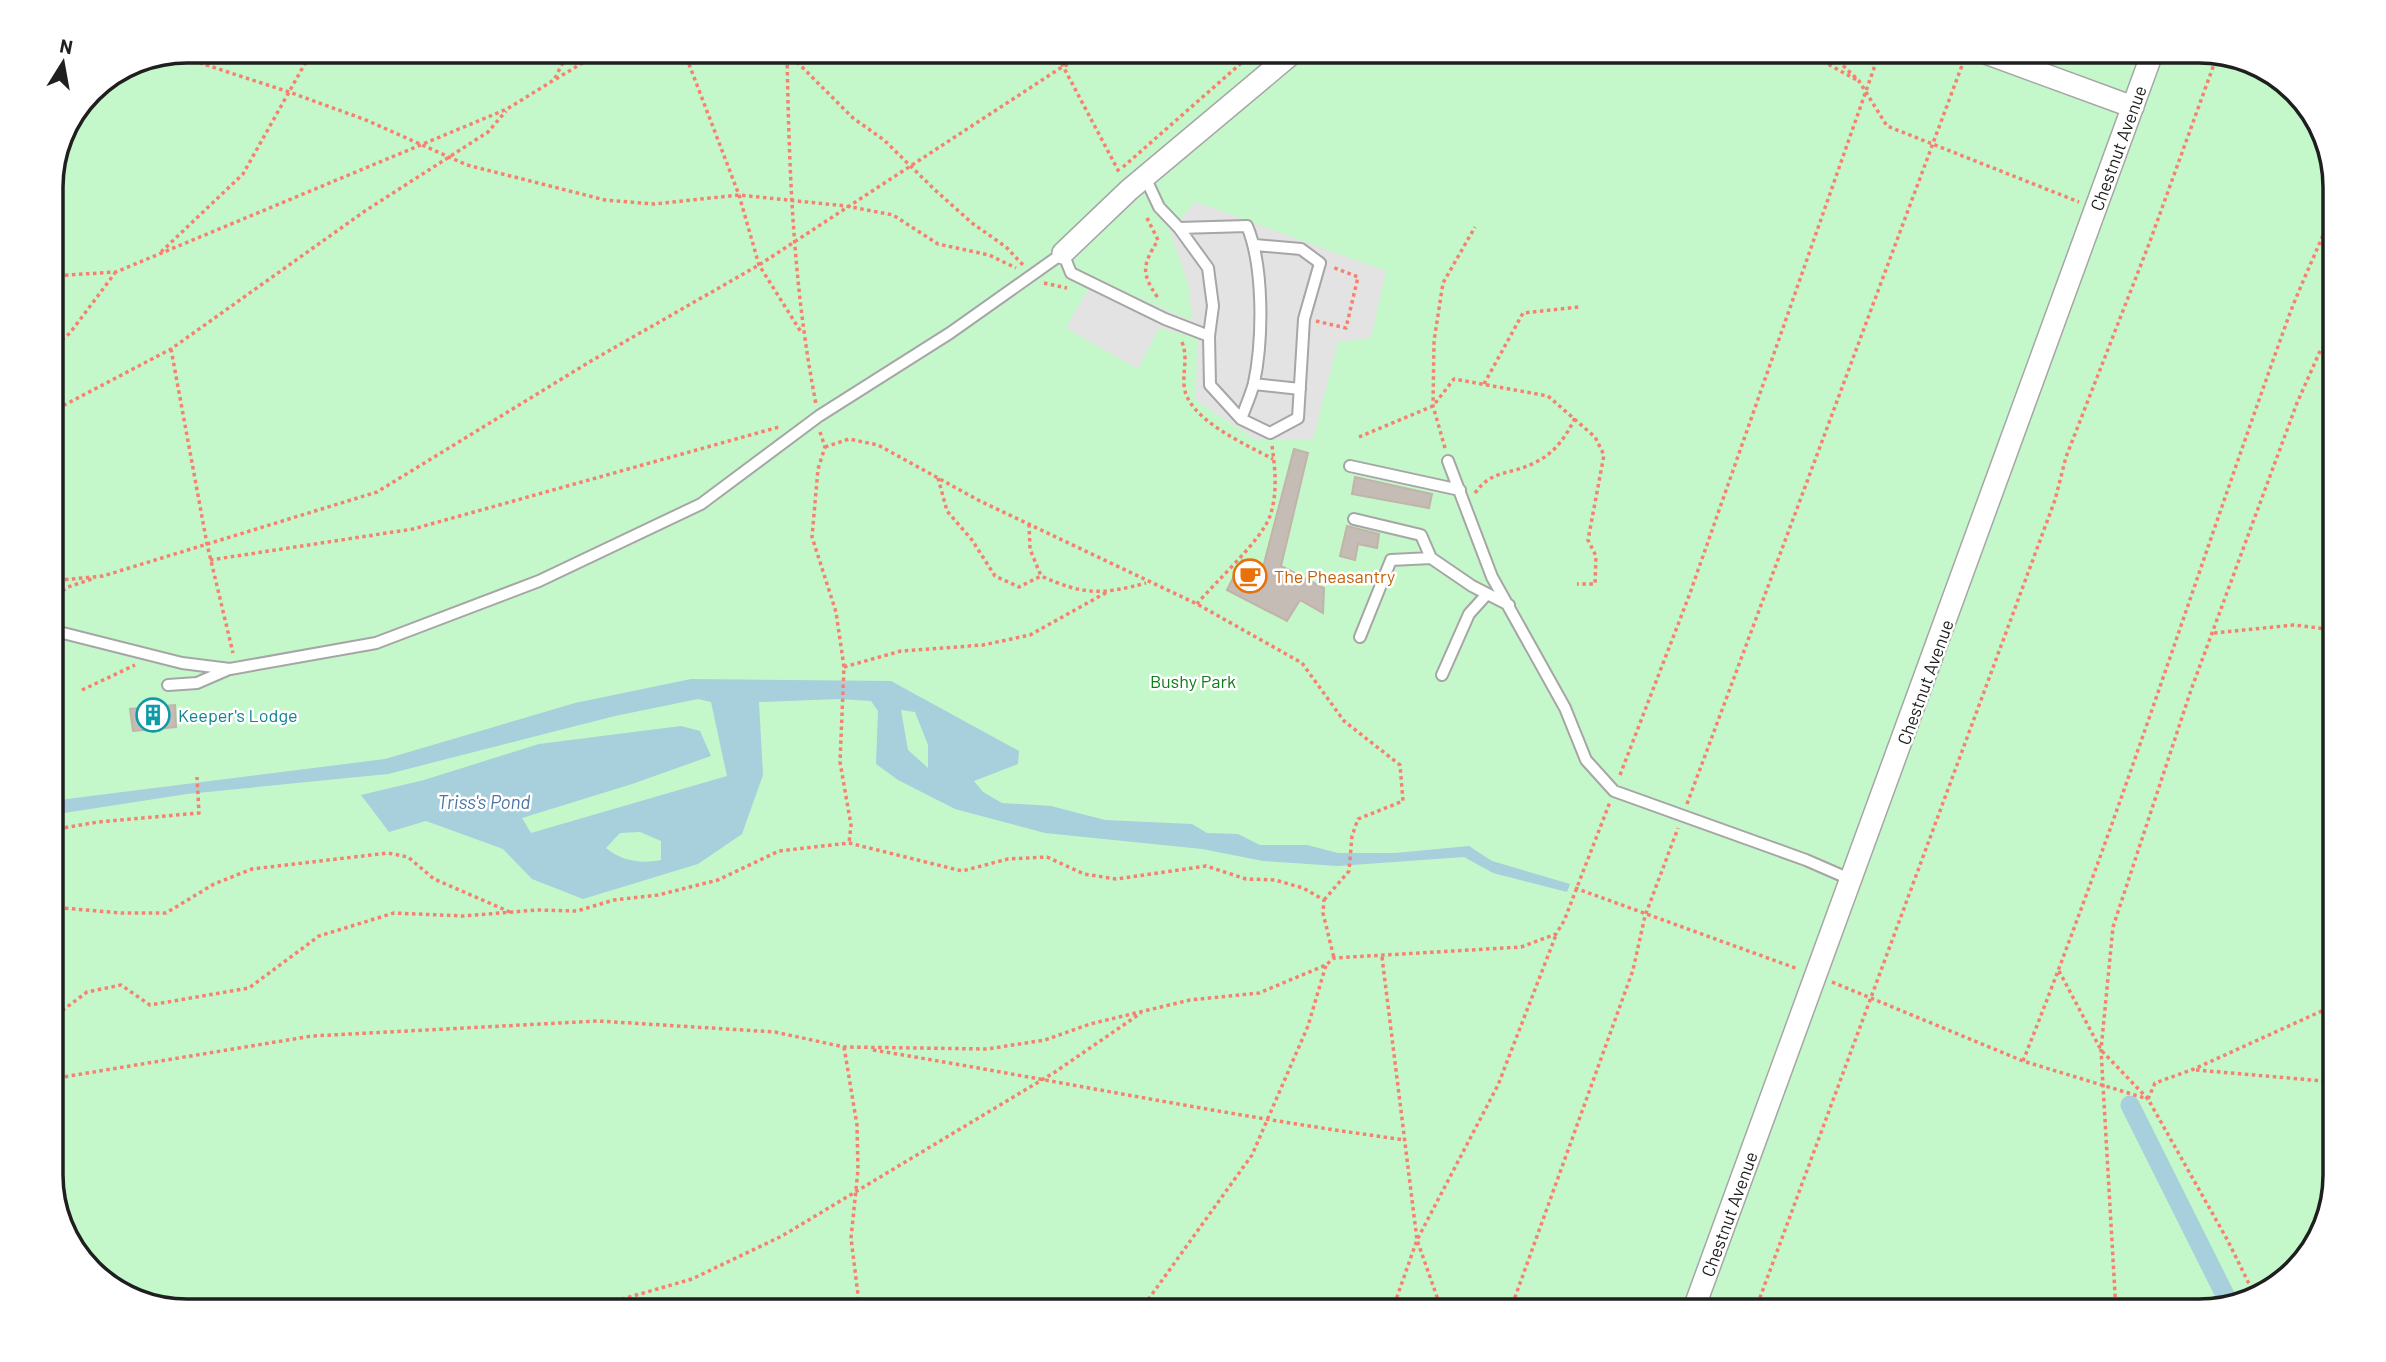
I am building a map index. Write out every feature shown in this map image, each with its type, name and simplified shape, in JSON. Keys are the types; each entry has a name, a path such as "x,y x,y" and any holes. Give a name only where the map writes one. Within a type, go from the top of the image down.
{"street":[{"path":"1063,253 1137,183 1281,63"},
{"path":"2013,63 2133,107"},
{"name":"Chestnut Avenue","path":"1697,1299 2149,63"}],"lane":[{"path":"1137,183 1179,228 1208,268 1213,306 1209,336 1210,385 1241,419 1270,433 1298,418 1304,319 1320,263 1301,249 1255,245"},
{"path":"1179,228 1247,226 1255,245 1259,324 1254,384 1241,419"},
{"path":"168,685 191,688 233,669 376,643 538,580 701,504 818,416 950,333 1063,253 1071,274 1165,319 1209,336"},
{"path":"1254,384 1300,389"},
{"path":"1448,461 1492,577 1565,708 1586,760 1614,791 1807,860 1852,880"},
{"path":"1350,466 1460,490"},
{"path":"1354,519 1421,535 1431,558 1509,605"},
{"path":"1360,636 1391,560 1431,558"},
{"path":"1441,675 1469,614 1487,594"},
{"path":"63,633 157,657 233,669"},
{"path":"205,692 206,679"}],"path":[{"path":"200,63 366,120 447,158 605,200 654,204 739,195 846,206 894,215 938,244 989,255 1032,275"},
{"path":"159,254 243,174 305,63"},
{"path":"554,80 563,63"},
{"path":"63,275 116,272 507,109 582,63"},
{"path":"689,63 739,195 758,265 802,334"},
{"path":"787,63 789,200 802,334 825,447 818,469 812,537 836,612 844,667 840,762 851,825 849,843"},
{"path":"799,63 853,118 884,139 972,223 1006,247 1032,275"},
{"path":"1060,63 1137,183"},
{"path":"63,591 377,492 591,361 758,265 1071,63"},
{"path":"1826,63 1859,81"},
{"path":"1840,63 1859,81 1887,125 2096,209"},
{"path":"1396,1299 1417,1240 1498,1085 1556,934 1564,921 1689,596 1796,297 1875,63"},
{"path":"1514,1299 1633,971 1645,916 1963,63"},
{"path":"1759,1299 2055,500 2066,457 2149,244 2214,64"},
{"path":"63,406 171,349 365,211 488,132 507,109"},
{"path":"1448,461 1433,406 1434,341 1444,283 1475,227"},
{"path":"2023,1061 2059,971 2292,310 2323,235"},
{"path":"1304,319 1346,328 1358,277 1320,263"},
{"path":"63,339 116,272"},
{"path":"1484,384 1523,313 1579,307"},
{"path":"2115,1299 2101,1051 2113,926 2192,690 2297,403 2323,347"},
{"path":"171,349 233,669"},
{"path":"1359,437 1433,406 1454,379 1548,396 1595,437 1604,455 1588,540 1596,556 1595,584 1577,584"},
{"path":"210,560 413,529 818,416"},
{"path":"1466,507 1479,488 1498,472 1534,464 1564,440 1575,418"},
{"path":"1197,604 1245,551 1270,517 1276,479 1270,433"},
{"path":"825,447 849,439 878,445 978,500 1197,604 1302,663 1344,721 1400,765 1403,801 1358,819 1352,836 1349,871 1324,900 1323,914 1334,958"},
{"path":"937,477 947,511 972,540 995,576 1019,587 1041,576"},
{"path":"1029,523 1030,549 1041,576 1073,590 1108,591 1148,582"},
{"path":"63,580 103,576"},
{"path":"844,667 901,651 982,645 1030,635 1108,591"},
{"path":"2214,633 2294,625 2323,629"},
{"path":"82,690 157,657"},
{"path":"63,828 199,813 197,777"},
{"path":"63,1010 87,992 121,985 150,1005 249,988 319,936 394,913 463,916 577,911 614,900 657,895 718,880 779,851 849,843 962,871 1007,859 1047,857 1084,874 1116,879 1206,866 1246,878 1275,880 1303,888 1324,900"},
{"path":"63,908 121,913 166,913 214,884 252,869 315,859 388,853 408,857 434,879 512,913"},
{"path":"1575,888 1645,916 1817,976 2023,1061 2148,1100"},
{"path":"860,1048 987,1049 1045,1040 1090,1024 1190,1000 1258,993 1326,965 1334,958 1521,947 1556,934"},
{"path":"1382,957 1417,1240 1438,1299"},
{"path":"1149,1299 1252,1155 1308,1026 1326,965"},
{"path":"2059,971 2101,1051 2148,1100 2228,1241 2251,1288"},
{"path":"2148,1100 2155,1083 2194,1069 2323,1010"},
{"path":"623,1299 692,1279 782,1236 855,1195 1044,1078 1144,1011"},
{"path":"63,1077 312,1036 598,1021 775,1032 844,1046 1044,1078 1267,1121 1405,1140"},
{"path":"844,1046 857,1125 851,1238 859,1299"},
{"path":"2194,1069 2323,1082"}],"green space":[{"name":"Bushy Park","path":"187,63 2199,63 2216,64 2247,72 2287,99 2302,118 2316,147 2323,179 2323,1175 2322,1192 2314,1223 2297,1251 2275,1273 2247,1290 2216,1298 2199,1299 187,1299 170,1298 139,1290 111,1273 89,1251 72,1223 63,1183 63,179 72,139 89,111 111,89 132,76 155,67"}],"shaded area":[{"path":"1196,202 1386,271 1371,338 1338,342 1313,439 1256,440 1196,400 1197,338 1159,328 1138,369 1066,328 1094,279 1192,321 1189,287 1170,230"}],"water":[{"name":"Triss's Pond","path":"691,679 891,681 1019,751 1018,764 974,781 983,792 1002,803 1051,806 1105,820 1192,824 1207,833 1238,834 1260,845 1307,845 1338,853 1395,853 1469,846 1492,861 1570,884 1567,892 1493,873 1464,857 1338,866 1263,861 1202,849 1045,833 955,809 898,780 876,764 878,711 871,701 839,699 759,702 763,775 742,834 698,864 583,899 532,879 503,849 426,821 389,832 361,795 424,780 539,744 681,726 700,731 711,756 522,818 531,833 727,776 711,702 698,699 615,716 388,774 187,794 63,813 63,799 385,759 575,703","holes":["901,710 915,712 928,745 928,768 908,750","640,832 661,841 661,860 646,862 618,856 606,848 620,833"]}],"building":[{"path":"1294,449 1308,453 1281,566 1324,588 1323,613 1300,600 1287,621 1227,590 1242,560 1262,571"},
{"path":"1355,477 1432,494 1429,508 1352,494"},
{"path":"1347,526 1379,534 1377,548 1358,544 1355,560 1340,556"},
{"name":"Keeper's Lodge","path":"175,705 176,727 133,731 130,709"}],"waterway":[{"path":"2130,1105 2226,1296"}],"place":[{"name":"The Pheasantry","path":"1250,576"},
{"name":"Keeper's Lodge","path":"153,715"}]}
